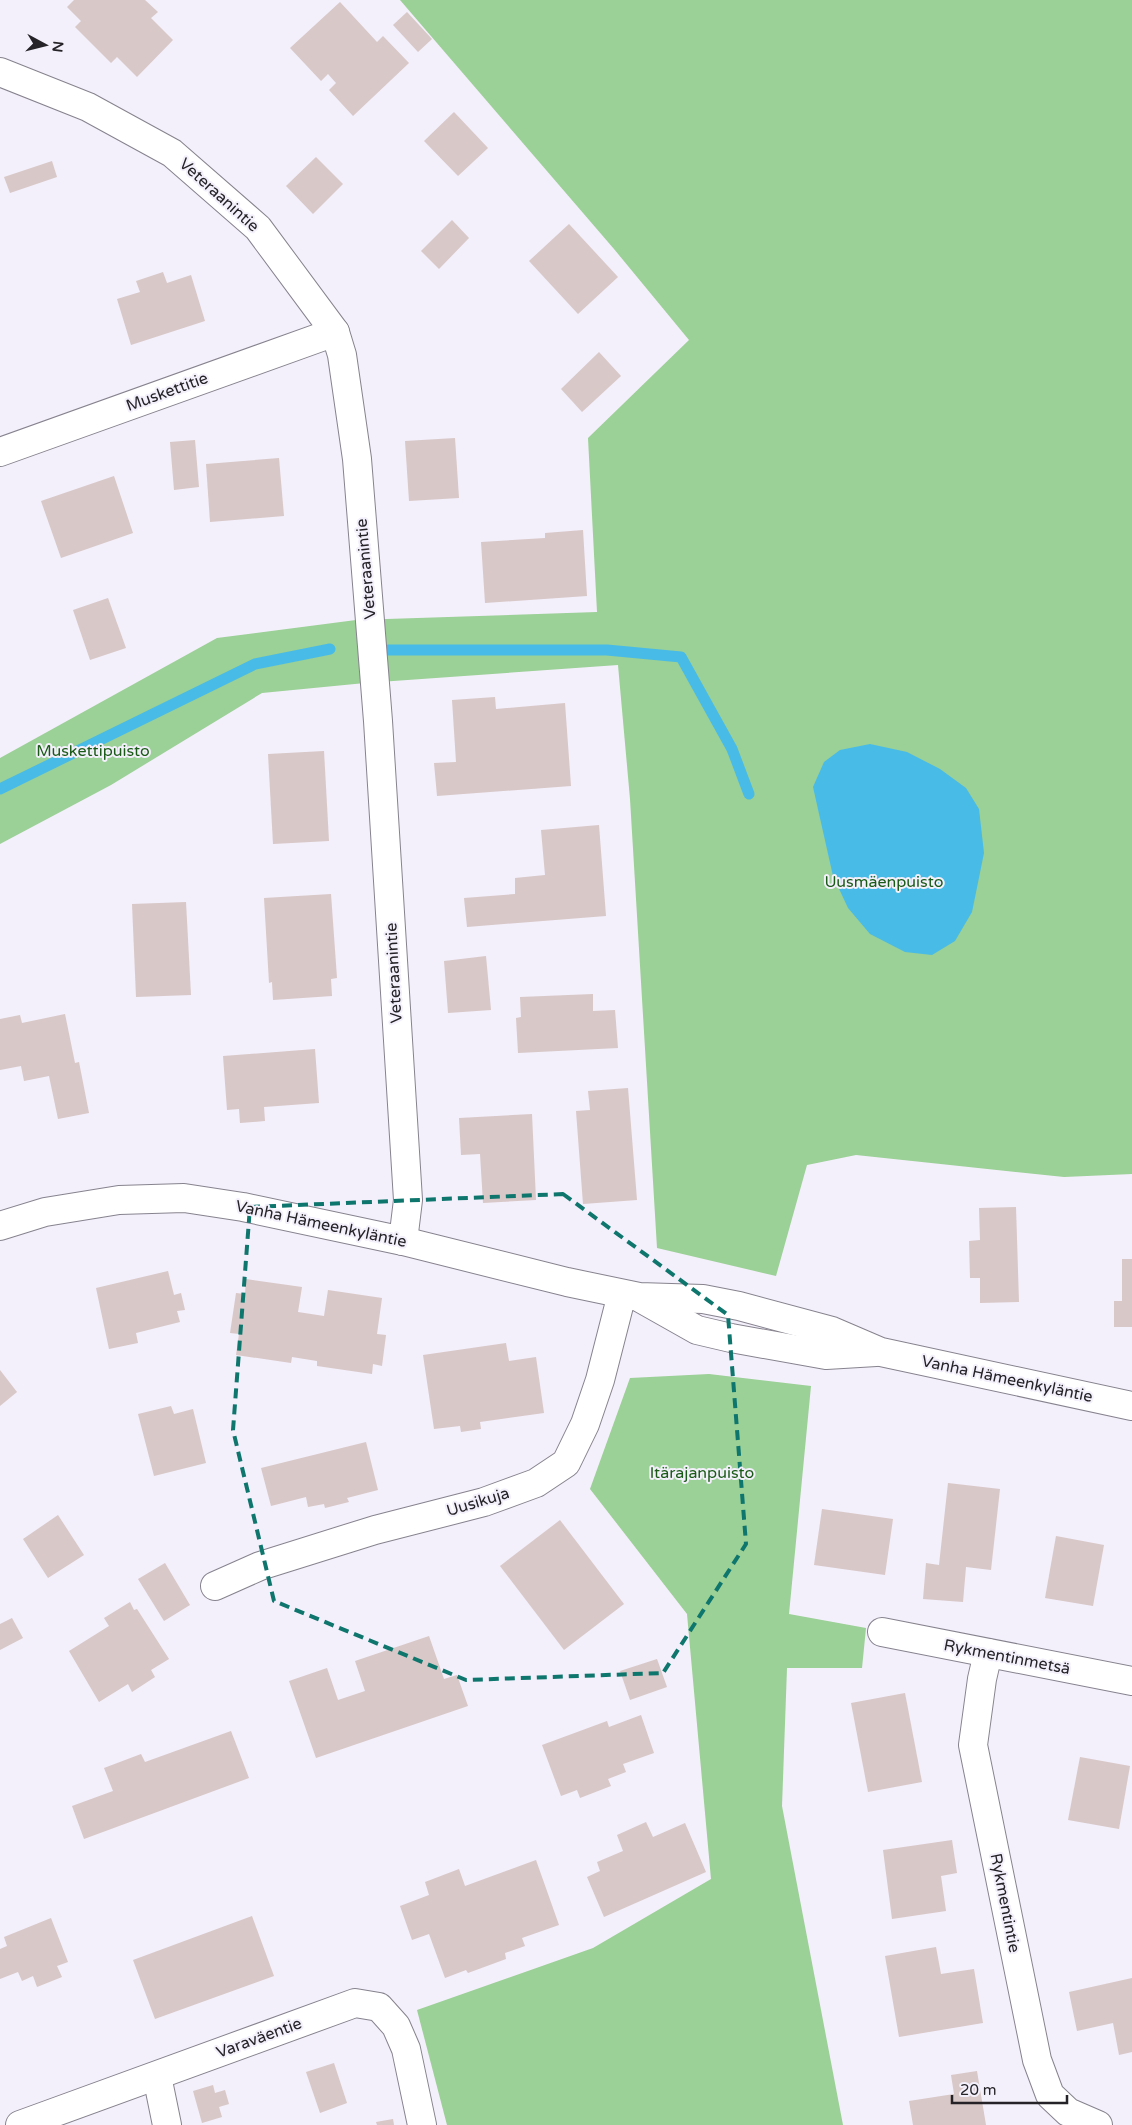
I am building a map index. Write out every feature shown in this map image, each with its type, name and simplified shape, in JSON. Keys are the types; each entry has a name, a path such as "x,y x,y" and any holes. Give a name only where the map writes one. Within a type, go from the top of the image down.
{"street":[{"name":"Veteraanintie","path":"0,72 88,106 172,153 258,228 335,332 342,354 357,460 378,721 408,1200 403,1241"},
{"name":"Muskettitie","path":"0,452 335,332"},
{"name":"Vanha Hämeenkyläntie","path":"0,1226 45,1212 119,1200 184,1198 243,1207 403,1241 630,1296 697,1330 731,1338 826,1355 881,1352 1132,1406"},
{"name":"Uusikuja","path":"215,1586 270,1563 375,1530 484,1502 536,1483 566,1463 588,1416 630,1296"},
{"name":"Rykmentinmetsä","path":"882,1632 1132,1681"},
{"name":"Rykmentintie","path":"988,1653 982,1679 973,1745 1037,2060 1050,2095 1068,2112 1098,2125"},
{"name":"Varaväentie","path":"20,2125 354,2003 379,2007 396,2026 406,2049 422,2125"},
{"path":"157,2076 167,2125"}],"highlighted area":[{"path":"563,1194 728,1315 746,1544 663,1673 466,1680 274,1601 233,1430 250,1207"}],"green space":[{"name":"Uusmäenpuisto","path":"400,0 1132,0 1132,1174 1064,1177 856,1155 807,1165 776,1276 657,1248 630,799 618,665 365,683 262,693 111,785 0,844 0,758 217,638 356,620 597,612 588,438 689,340 614,249"},
{"name":"Itärajanpuisto","path":"709,1374 811,1386 789,1614 866,1628 862,1668 787,1668 782,1806 843,2125 447,2125 417,2010 593,1948 711,1879 687,1614 590,1489 630,1378"}],"water":[{"path":"870,744 907,752 940,769 966,788 979,809 984,853 972,912 955,941 932,955 905,952 870,934 848,908 833,876 813,787 824,762 840,750"}],"building":[{"path":"74,0 145,0 158,12 151,18 173,40 137,77 117,57 111,63 75,27 81,21 67,7"},
{"path":"340,2 377,42 383,36 409,63 353,116 329,90 336,83 328,74 321,81 290,48"},
{"path":"407,12 432,39 418,52 393,25"},
{"path":"454,112 488,148 458,176 424,141"},
{"path":"316,157 343,184 313,214 286,186"},
{"path":"52,161 57,177 10,193 4,177"},
{"path":"452,220 469,238 439,269 421,251"},
{"path":"569,224 618,277 578,314 529,261"},
{"path":"163,272 167,283 191,275 205,321 131,345 117,299 140,292 136,281"},
{"path":"599,352 621,376 582,412 561,389"},
{"path":"455,438 459,498 409,501 405,441"},
{"path":"195,440 199,487 174,490 170,442"},
{"path":"279,458 284,516 210,522 206,464"},
{"path":"114,476 133,533 61,558 41,501"},
{"path":"583,530 587,596 485,603 481,542 545,538 545,533"},
{"path":"108,598 126,648 90,660 73,610"},
{"path":"495,697 496,709 565,703 571,786 437,796 434,763 456,762 452,700"},
{"path":"324,751 329,841 273,844 268,754"},
{"path":"599,825 606,916 467,927 464,898 515,894 515,878 545,875 541,830"},
{"path":"331,894 337,978 331,979 332,996 273,1000 272,982 269,983 264,898"},
{"path":"186,902 191,995 136,997 132,904"},
{"path":"486,956 491,1010 448,1013 444,961"},
{"path":"593,994 593,1011 615,1010 618,1048 518,1053 516,1018 521,1017 520,997"},
{"path":"65,1014 75,1063 79,1062 89,1113 58,1119 49,1076 24,1081 21,1066 0,1070 0,1019 20,1015 22,1023"},
{"path":"315,1049 319,1103 264,1107 265,1121 240,1123 239,1109 227,1110 223,1056"},
{"path":"628,1088 637,1200 583,1204 576,1111 590,1110 588,1091"},
{"path":"532,1114 536,1200 483,1203 480,1154 461,1155 459,1118"},
{"path":"1016,1207 1019,1302 980,1303 980,1278 970,1278 969,1241 980,1240 979,1208"},
{"path":"1122,1259 1132,1259 1132,1327 1114,1327 1114,1301 1122,1301"},
{"path":"168,1271 174,1295 181,1293 185,1310 177,1311 180,1322 136,1333 138,1343 109,1349 96,1288"},
{"path":"246,1279 302,1287 298,1312 324,1316 328,1290 382,1298 377,1334 386,1335 382,1366 373,1364 372,1374 317,1366 317,1361 292,1357 291,1363 236,1355 239,1334 230,1333 236,1293 245,1294"},
{"path":"506,1343 509,1361 536,1357 544,1413 480,1422 481,1429 461,1432 460,1426 434,1429 423,1355"},
{"path":"0,1370 17,1392 0,1406"},
{"path":"171,1406 174,1414 193,1409 206,1463 154,1476 138,1414"},
{"path":"366,1442 378,1490 347,1498 349,1502 325,1508 324,1504 308,1507 306,1497 271,1506 261,1468"},
{"path":"948,1483 1000,1489 991,1570 966,1567 963,1602 923,1599 926,1563 939,1565"},
{"path":"822,1509 893,1519 885,1575 814,1565"},
{"path":"58,1515 84,1555 48,1578 23,1539"},
{"path":"560,1520 624,1604 564,1650 500,1566"},
{"path":"1056,1536 1104,1545 1093,1606 1045,1598"},
{"path":"165,1563 190,1605 164,1621 138,1579"},
{"path":"130,1602 134,1610 137,1609 169,1659 151,1670 155,1677 132,1692 128,1684 99,1702 69,1651 109,1626 104,1618"},
{"path":"12,1618 23,1638 0,1650 0,1624"},
{"path":"429,1636 444,1679 457,1675 468,1706 316,1758 289,1681 327,1668 338,1700 365,1691 355,1661"},
{"path":"657,1659 667,1687 630,1700 620,1671"},
{"path":"905,1693 922,1782 868,1792 851,1703"},
{"path":"641,1715 654,1753 623,1764 626,1772 608,1779 611,1786 580,1798 577,1790 561,1796 542,1745 607,1721 609,1727"},
{"path":"231,1731 249,1778 84,1839 72,1806 113,1791 104,1768 141,1754 145,1762"},
{"path":"1080,1757 1130,1766 1119,1829 1068,1820"},
{"path":"646,1822 653,1837 685,1823 706,1872 604,1917 587,1877 600,1871 597,1862 623,1851 617,1835"},
{"path":"952,1840 957,1873 941,1876 946,1911 892,1919 883,1850"},
{"path":"536,1860 559,1925 522,1938 525,1946 505,1953 506,1959 468,1973 466,1970 445,1978 429,1934 412,1940 400,1906 429,1895 425,1882 459,1869 465,1886"},
{"path":"252,1916 274,1976 155,2019 133,1960"},
{"path":"51,1918 68,1962 57,1966 62,1977 37,1987 33,1976 22,1981 18,1972 0,1979 0,1949 7,1946 4,1937"},
{"path":"936,1947 941,1974 974,1969 983,2023 899,2037 885,1956"},
{"path":"1132,1978 1132,2052 1119,2055 1113,2023 1077,2031 1069,1992"},
{"path":"334,2063 347,2103 320,2113 306,2072"},
{"path":"977,2071 986,2125 913,2125 909,2101 954,2094 951,2075"},
{"path":"213,2085 215,2093 225,2090 229,2104 219,2107 222,2117 202,2123 193,2091"},
{"path":"393,2119 394,2125 377,2125 376,2122"}],"waterway":[{"path":"0,789 255,664 330,649"},
{"path":"388,650 607,650 681,657 732,749 749,794"}],"park label":[{"name":"Muskettipuisto","path":"93,751"}]}
